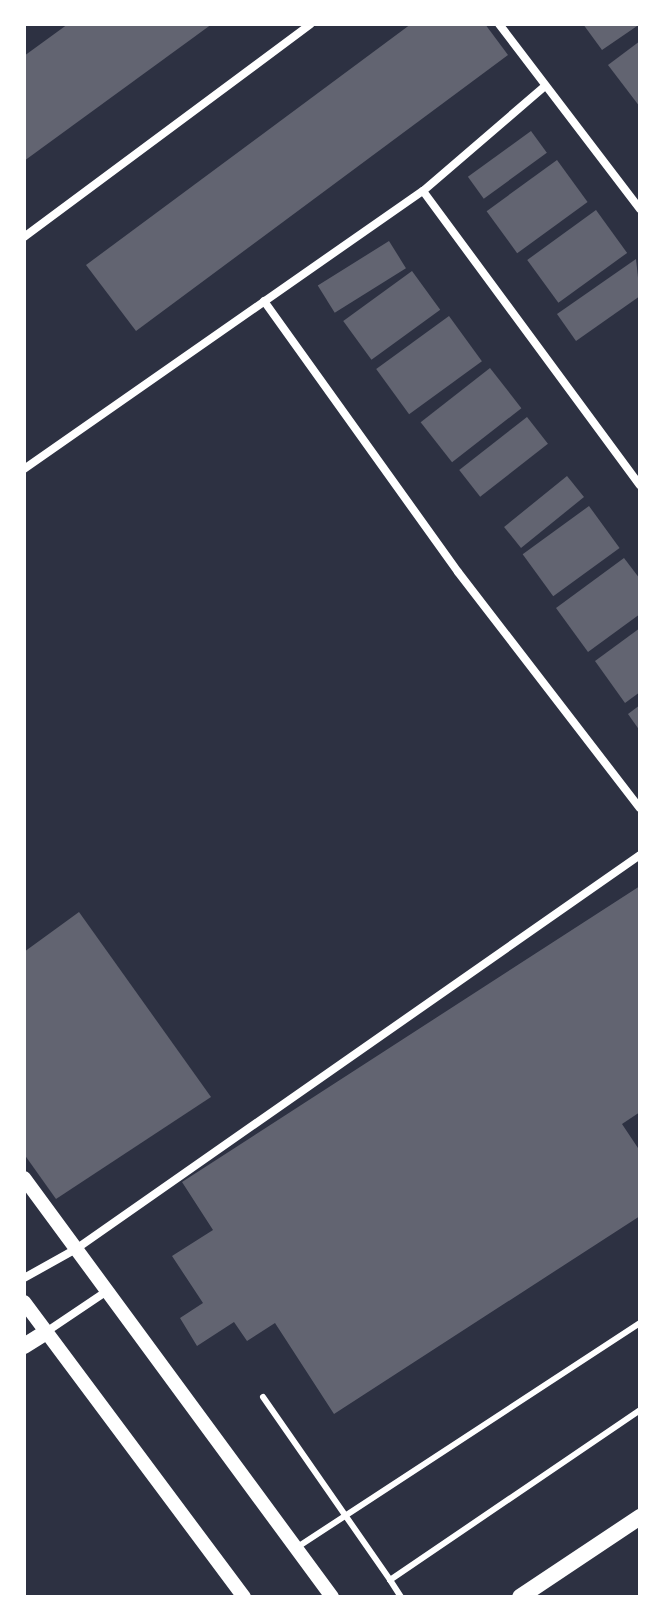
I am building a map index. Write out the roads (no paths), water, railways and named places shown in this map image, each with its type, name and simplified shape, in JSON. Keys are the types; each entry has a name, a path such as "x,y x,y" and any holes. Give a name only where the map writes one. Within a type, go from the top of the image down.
{"main road":[{"path":"24,1346 46,1332"},
{"path":"520,1597 640,1517"}],"street":[{"path":"24,237 311,24"},
{"path":"499,24 640,209"},
{"path":"24,469 423,191 545,86"},
{"path":"423,191 640,485"},
{"path":"264,301 458,572 640,808"},
{"path":"24,1278 76,1249 640,855"},
{"path":"24,1178 332,1597"},
{"path":"46,1332 109,1294"},
{"path":"24,1302 244,1597"}],"lane":[{"path":"296,1548 640,1323"},
{"path":"263,1397 401,1597"},
{"path":"390,1580 640,1410"}]}
